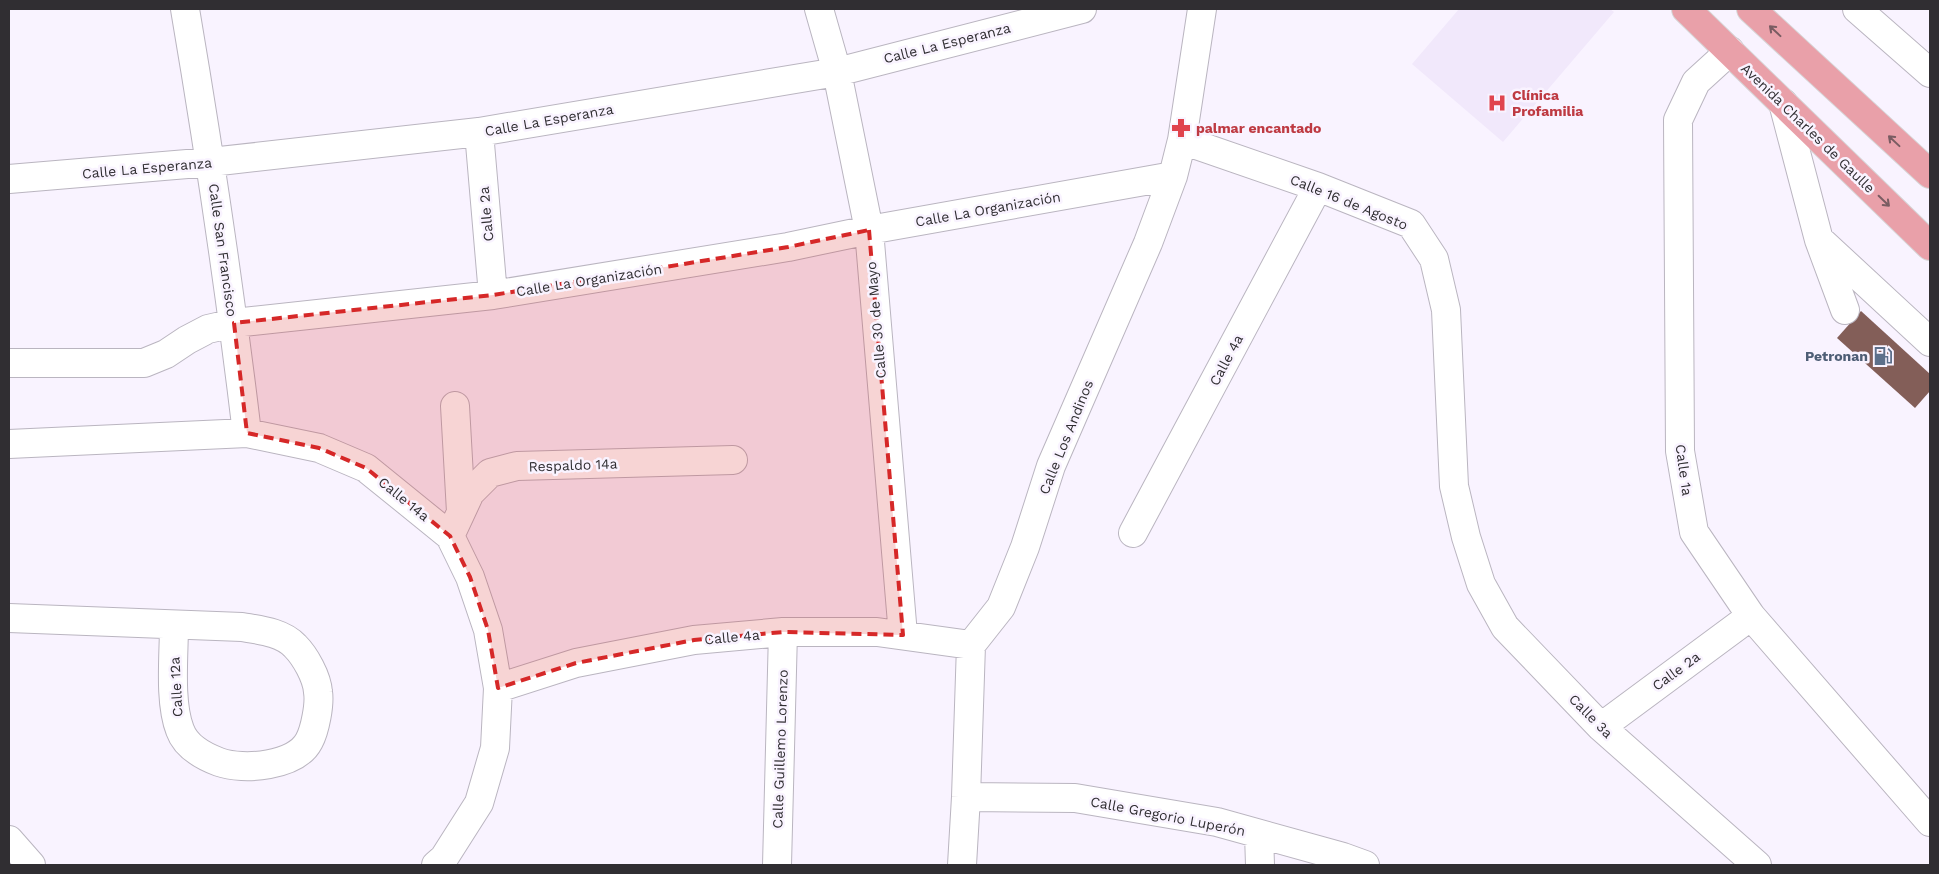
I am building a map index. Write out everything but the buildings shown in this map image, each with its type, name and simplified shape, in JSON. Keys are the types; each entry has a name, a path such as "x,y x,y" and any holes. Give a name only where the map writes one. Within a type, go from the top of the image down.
{"main road":[{"name":"Avenida Charles de Gaulle","path":"1686,9 1930,246"},
{"path":"1751,9 1930,174"}],"street":[{"name":"Calle San Francisco","path":"185,9 211,162 234,323 246,433"},
{"name":"Calle 30 de Mayo","path":"819,9 837,72 869,230 903,635"},
{"name":"Calle La Esperanza","path":"9,179 211,162 479,132 837,72 1082,9"},
{"name":"Calle Los Andinos","path":"971,645 1001,607 1025,547 1051,466 1148,243 1173,176 1182,140 1202,9"},
{"path":"1857,9 1930,73"},
{"name":"Calle 1a","path":"1730,51 1696,82 1678,120 1680,451 1694,532 1752,616 1930,822"},
{"path":"1783,103 1819,240 1845,310"},
{"name":"Calle 2a","path":"479,132 493,295"},
{"name":"Calle 16 de Agosto","path":"1182,140 1318,187 1410,224 1434,260 1446,310 1454,486 1466,537"},
{"name":"Calle La Organización","path":"9,363 144,363 166,354 186,340 208,329 234,323 493,295 788,247 869,230 1173,176"},
{"name":"Calle 4a","path":"1133,533 1318,187"},
{"path":"1819,240 1930,342"},
{"path":"455,406 461,512"},
{"name":"Calle 14a","path":"9,444 246,433 319,448 366,468 450,536 470,576 485,621 498,688 495,748 479,803 444,858 436,865"},
{"name":"Respaldo 14a","path":"450,536 470,493 490,473 517,466 733,460"},
{"name":"Calle 3a","path":"1466,537 1481,584 1505,627 1601,727 1757,865"},
{"name":"Calle 2a","path":"1601,727 1752,616"},
{"name":"Calle 12a","path":"9,618 242,627 272,633 294,645 311,669 318,692 316,719 309,742 292,757 263,766 229,765 208,758 191,748 180,732 175,710 174,625"},
{"name":"Calle 4a","path":"498,688 576,664 685,642 783,632 877,632 971,645"},
{"name":"Calle Guillemo Lorenzo","path":"777,865 783,632"},
{"path":"962,865 971,645"},
{"name":"Calle Gregorio Luperón","path":"966,797 1075,798 1217,822 1343,857 1365,865"},
{"path":"1259,834 1260,865"},
{"path":"9,840 31,865"}],"highlighted area":[{"path":"869,230 903,635 783,632 694,640 576,663 498,688 488,630 470,577 450,536 366,468 319,448 247,433 234,323 493,295 788,247"}],"shaded area":[{"name":"Clínica Profamilia","path":"1459,9 1610,9 1614,12 1503,142 1412,64"}],"place":[{"name":"Clínica Profamilia","path":"1497,103"},
{"name":"palmar encantado","path":"1181,128"},
{"name":"Petronan","path":"1883,356"}]}
